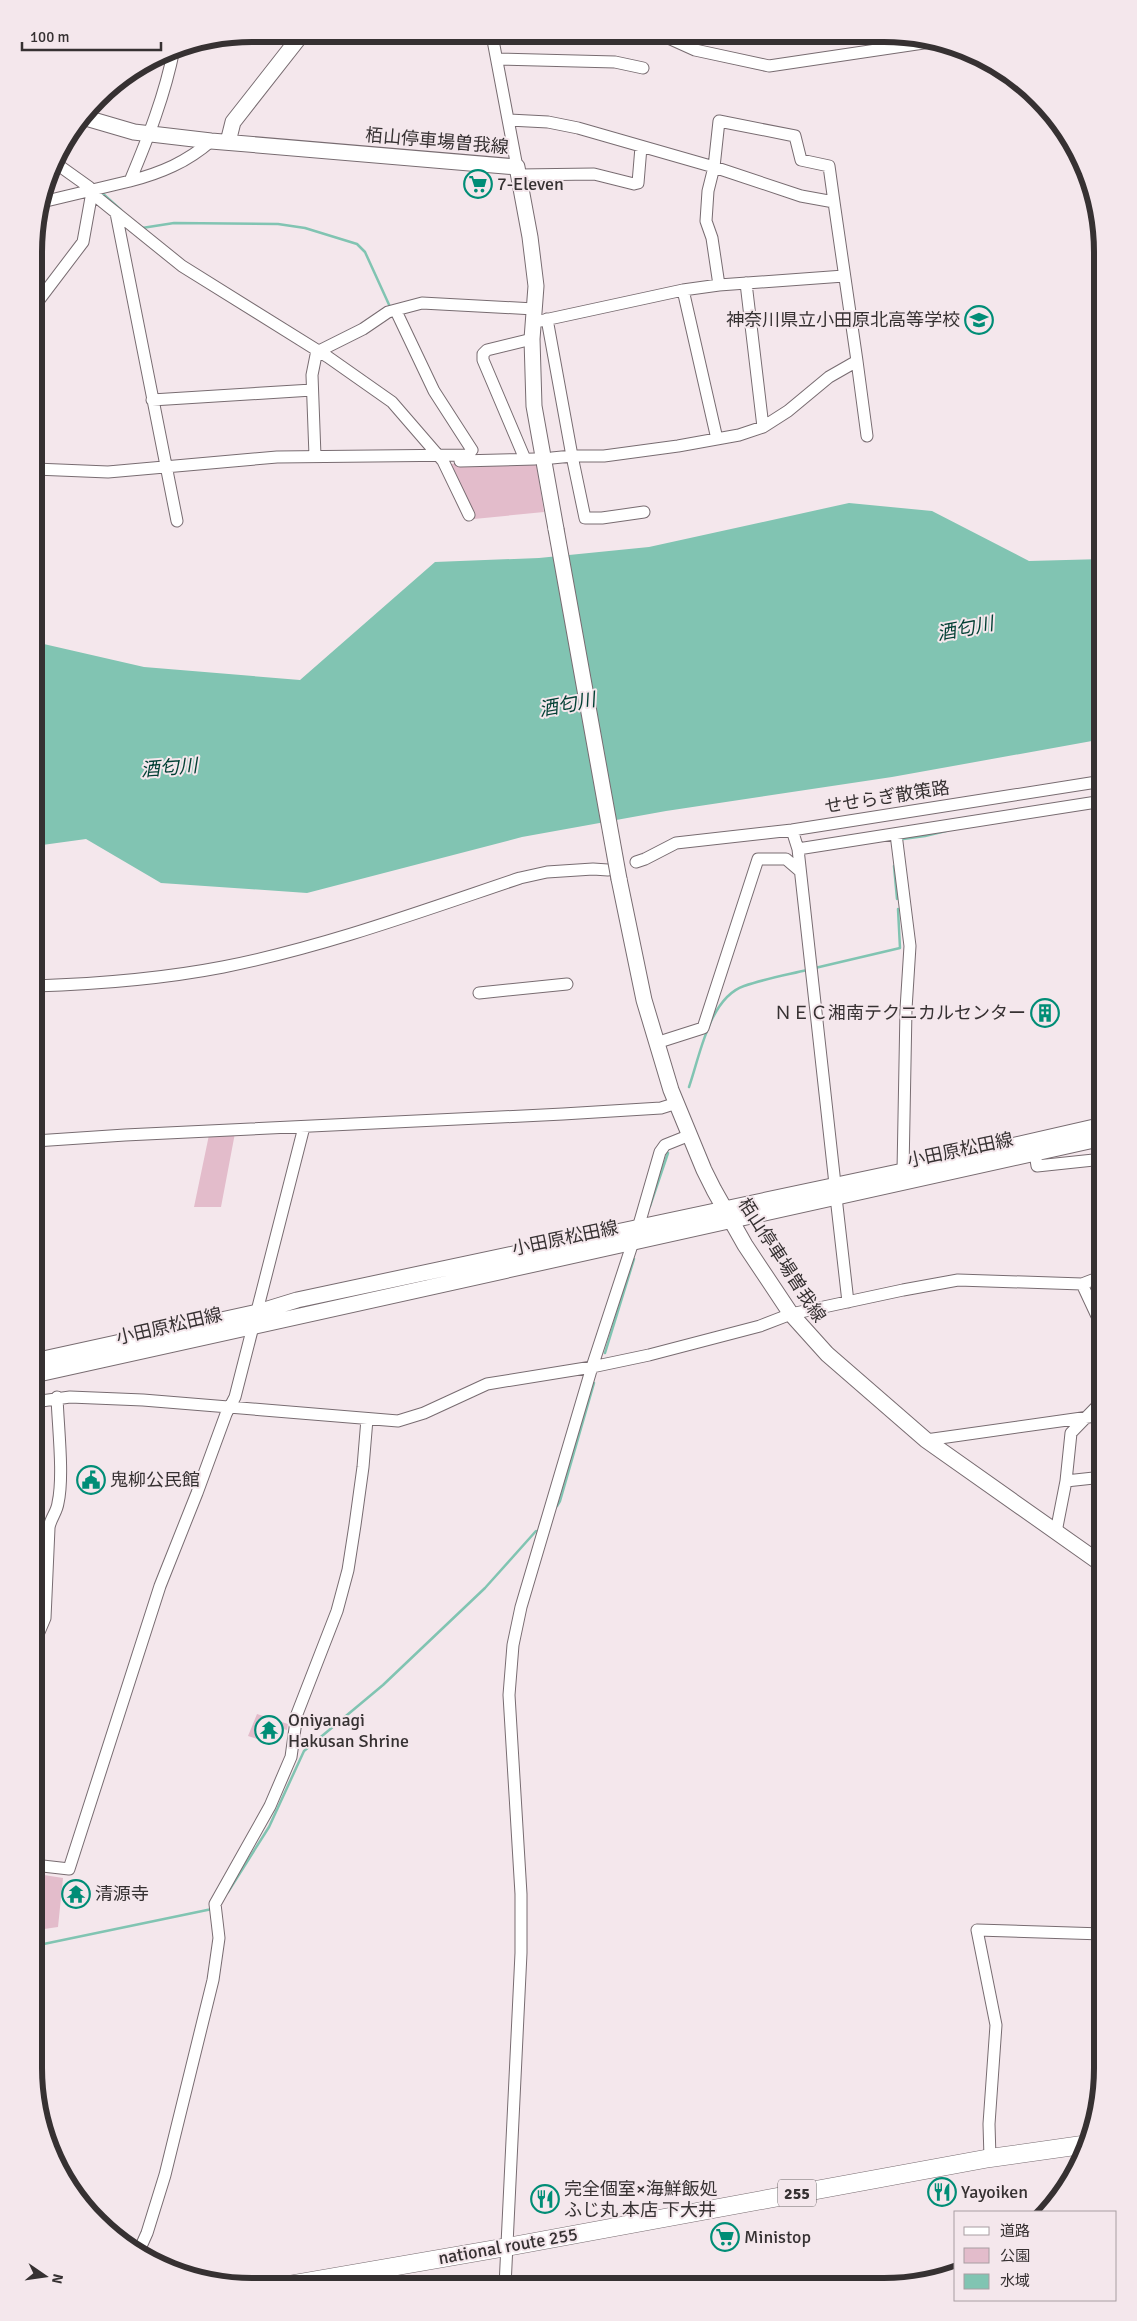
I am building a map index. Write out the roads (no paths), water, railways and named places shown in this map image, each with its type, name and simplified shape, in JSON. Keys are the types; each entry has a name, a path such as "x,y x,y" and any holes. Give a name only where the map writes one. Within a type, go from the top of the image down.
{"highway":[{"name":"national route 255","path":"328,2278 990,2158 1079,2145"}],"main road":[{"path":"228,142 233,122 296,42"},
{"name":"栢山停車場曽我線","path":"91,119 134,132 150,134 518,171 536,286 538,317 532,339 534,406 614,874 638,977 656,1043 688,1132 704,1170 745,1245 791,1314 826,1354 926,1440 1094,1559"},
{"name":"小田原松田線","path":"835,1190 903,1171 1094,1128"},
{"name":"小田原松田線","path":"42,1373 835,1190 1035,1153 1094,1140"},
{"name":"小田原松田線","path":"42,1359 258,1312 297,1300 636,1235"}],"street":[{"path":"493,42 518,171 594,174 634,184 638,183 641,147"},
{"path":"677,42 695,50 769,66 888,43"},
{"path":"497,59 616,62 643,68"},
{"path":"130,181 150,134 169,60"},
{"path":"509,120 548,122 578,128 714,167 801,196 834,202"},
{"path":"719,285 712,238 706,221 708,192 714,167 719,121 795,136 801,160 829,166 868,436"},
{"path":"49,200 95,191 171,168 194,156 211,141"},
{"path":"61,167 95,191 116,214 182,266 318,350 392,402 440,458 469,515"},
{"path":"42,296 83,242 95,191"},
{"path":"116,214 177,521"},
{"path":"315,456 312,390 313,362 318,350 363,329 388,312 422,303 538,317 719,285 844,276"},
{"path":"746,283 763,427"},
{"path":"683,290 718,439"},
{"path":"396,311 434,391 472,450 468,458"},
{"path":"538,317 585,518 602,518 644,512"},
{"path":"42,469 108,472 276,457 315,456 530,459 483,360 483,354 487,350 532,339"},
{"path":"552,458 604,456 739,436 763,427 788,411 829,377 857,361"},
{"path":"152,400 312,390"},
{"name":"せせらぎ散策路","path":"636,862 645,860 676,843 792,830 1094,781"},
{"path":"798,849 858,844 896,834 1094,802"},
{"path":"792,830 798,849 848,1302"},
{"path":"896,834 899,905 910,946 906,1008 903,1171"},
{"path":"656,1043 704,1028 758,859 786,859 800,871"},
{"path":"42,986 75,985 175,975 225,966 357,932 520,878 547,872 593,869 614,874"},
{"path":"479,993 567,984"},
{"path":"42,1142 661,1108 678,1104"},
{"path":"42,1866 69,1869 160,1586 235,1397 304,1126"},
{"path":"505,2278 522,1954 521,1894 508,1695 512,1645 521,1607 592,1367 636,1235 660,1152 665,1145 688,1132"},
{"path":"1035,1153 1037,1166 1094,1160"},
{"path":"42,1400 57,1397 230,1406 366,1419 398,1420 424,1414 487,1384 592,1367 649,1355 760,1326 791,1314 848,1302 958,1280 1082,1284 1094,1279"},
{"path":"1082,1284 1094,1310"},
{"path":"42,1625 45,1618 50,1518 58,1505 60,1484 57,1397"},
{"path":"1056,1532 1066,1481 1071,1433 1094,1408"},
{"path":"926,1440 1094,1416"},
{"path":"141,2246 147,2233 165,2176 214,1980 219,1938 215,1904 270,1806 291,1758 298,1714 337,1611 348,1570 356,1525 363,1468 366,1419"},
{"path":"1066,1481 1094,1478"},
{"path":"990,2158 989,2124 996,2024 977,1930 1094,1934"}],"water":[{"name":"酒匂川","path":"849,503 932,511 1029,561 1094,559 1094,741 892,777 666,811 522,837 307,893 161,883 86,839 42,845 42,644 144,667 300,680 435,562 539,558 649,547"}],"waterway":[{"path":"101,192 121,210"},
{"path":"142,228 174,223 278,224 305,228 357,244 365,252 391,309"},
{"path":"903,839 946,831"},
{"path":"894,866 897,899"},
{"path":"815,968 900,948 898,909"},
{"path":"689,1087 708,1029 722,1002 744,986 807,970"},
{"path":"650,1206 668,1153"},
{"path":"605,1353 634,1259"},
{"path":"557,1506 594,1383"},
{"path":"228,1892 269,1827 304,1751 383,1685 485,1588 536,1531"},
{"path":"42,1944 212,1909"}],"place":[{"name":"7-Eleven","path":"478,184"},
{"name":"神奈川県立小田原北高等学校","path":"979,320"},
{"name":"ＮＥＣ湘南テクニカルセンター","path":"1045,1013"},
{"name":"鬼柳公民館","path":"91,1480"},
{"name":"Oniyanagi Hakusan Shrine","path":"269,1730"},
{"name":"清源寺","path":"76,1894"},
{"name":"Yayoiken","path":"942,2192"},
{"name":"完全個室×海鮮飯処 ふじ丸 本店 下大井","path":"545,2199"},
{"name":"Ministop","path":"725,2237"}]}
